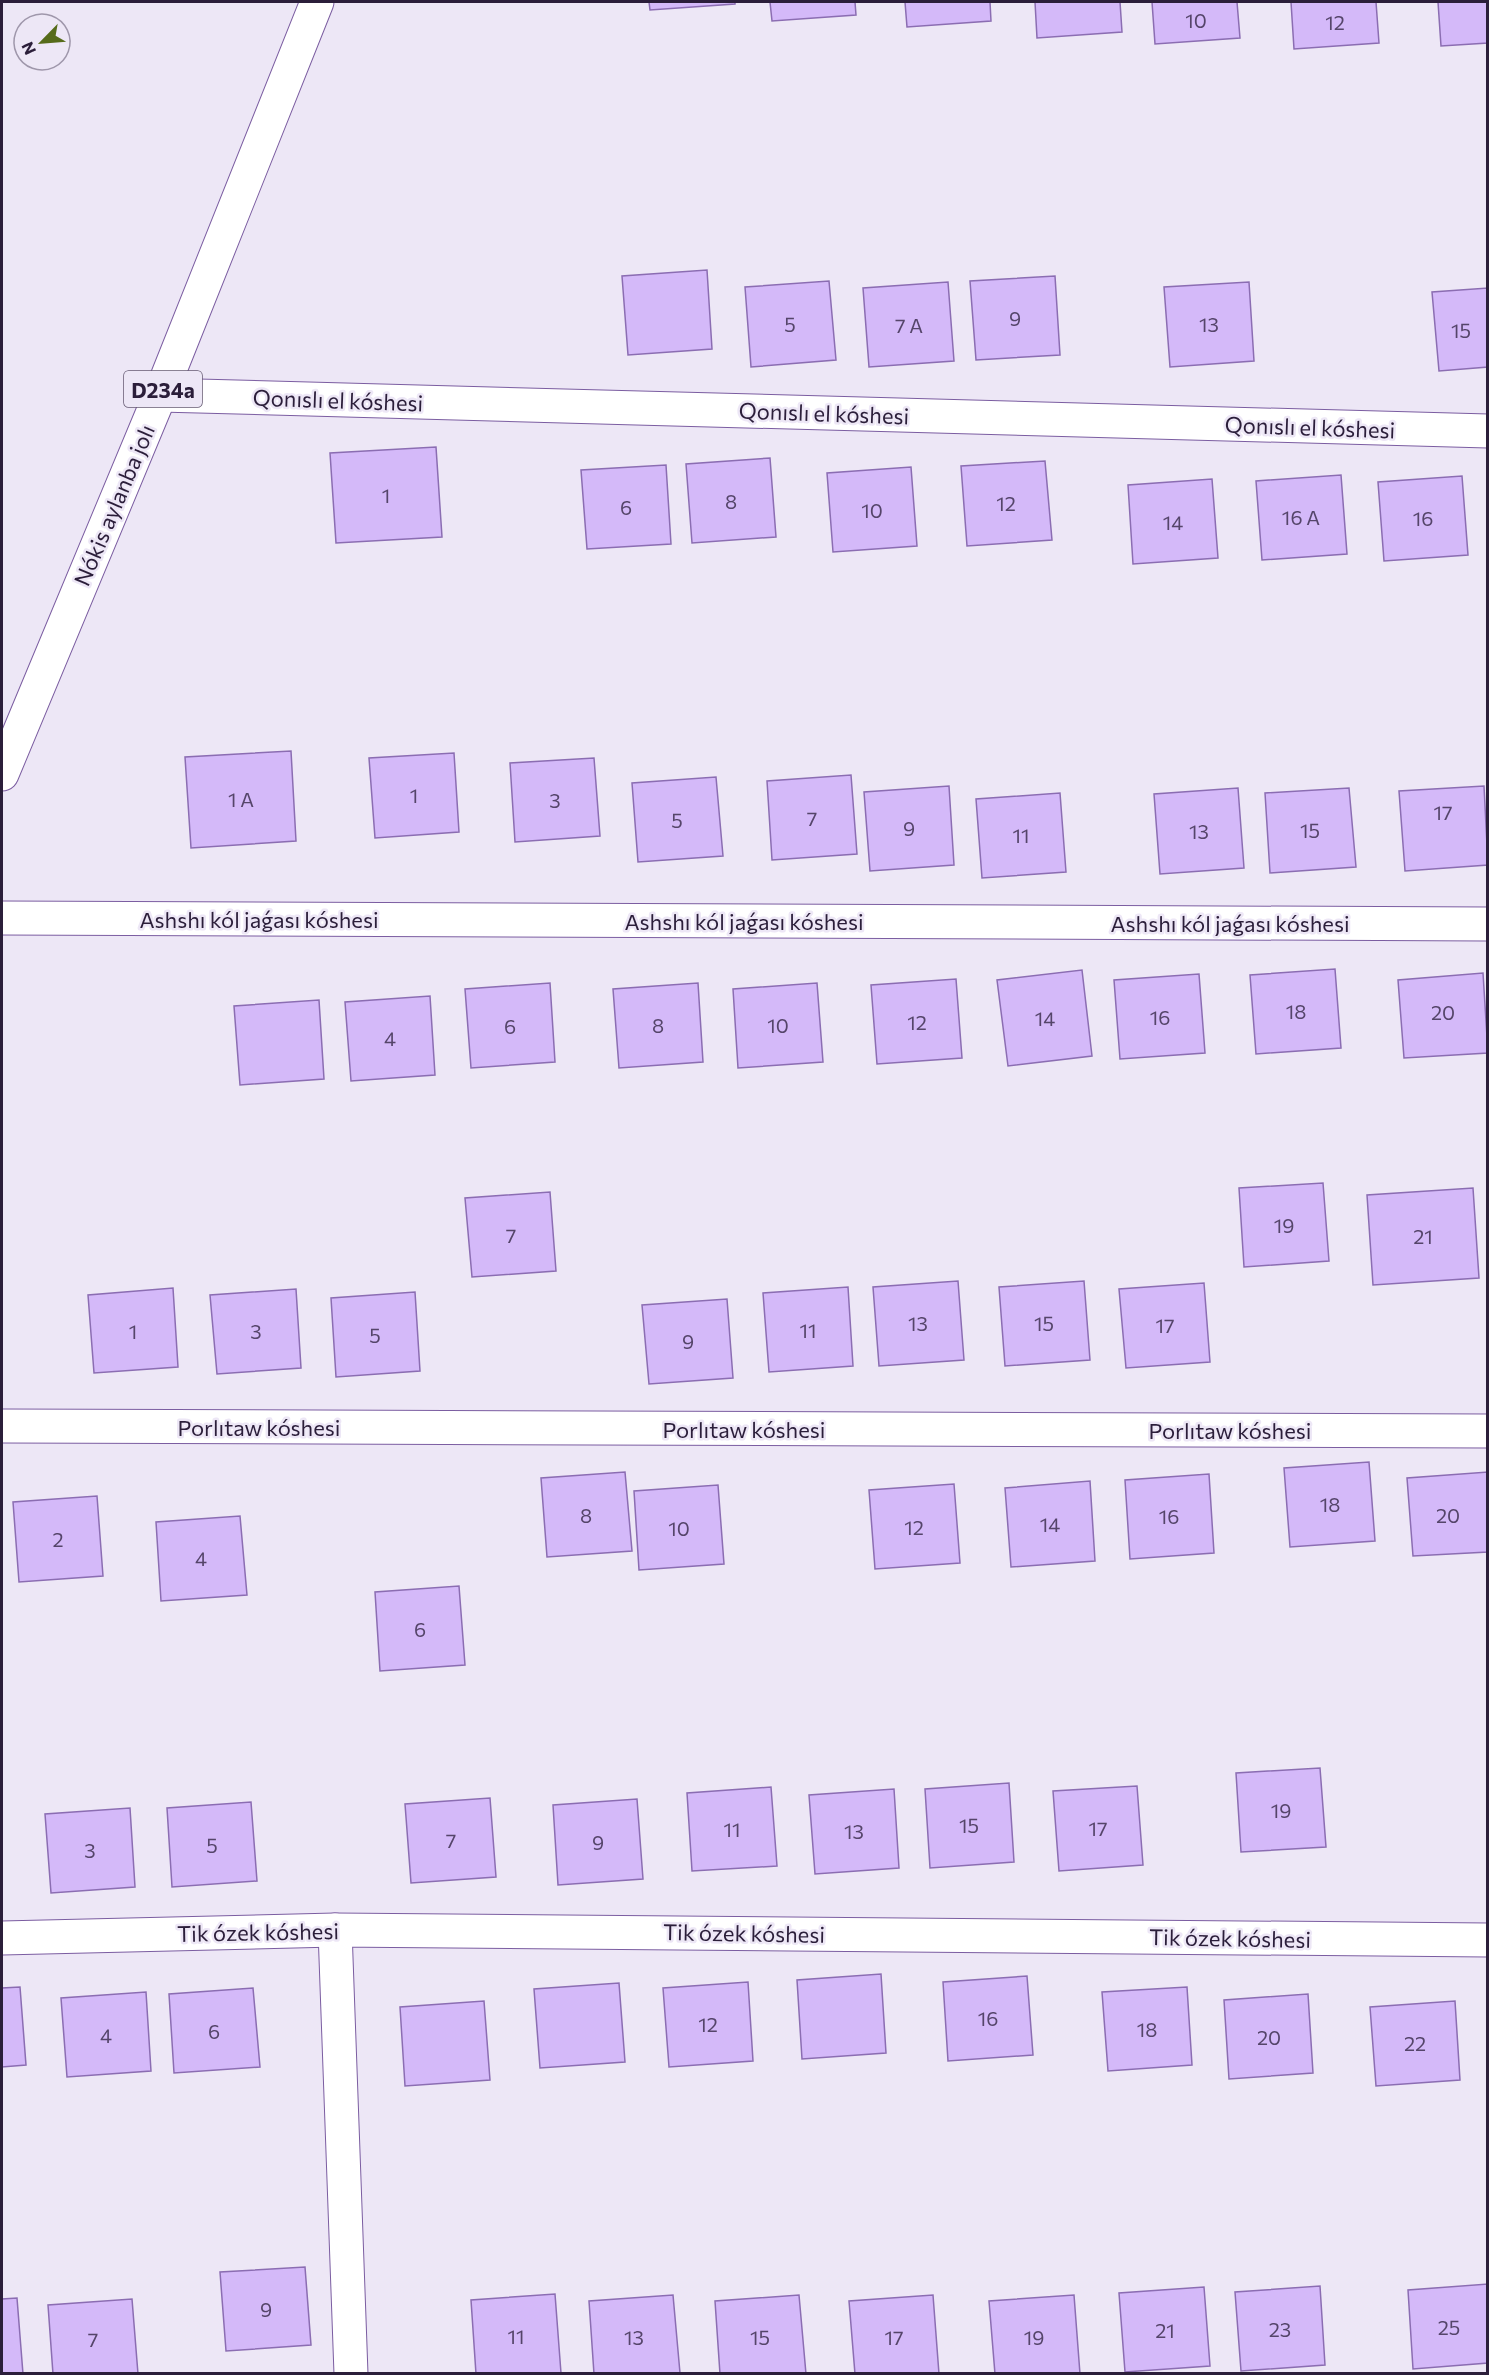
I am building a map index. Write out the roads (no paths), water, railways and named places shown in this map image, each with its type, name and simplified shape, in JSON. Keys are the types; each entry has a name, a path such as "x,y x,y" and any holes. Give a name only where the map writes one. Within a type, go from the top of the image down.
{"street":[{"name":"Nókis aylanba jolı","path":"2,774 160,395 317,2"},
{"name":"Qonıslı el kóshesi","path":"160,395 1488,431"},
{"name":"Ashshı kól jaǵası kóshesi","path":"2,918 1488,924"},
{"name":"Porlıtaw kóshesi","path":"2,1426 1488,1431"},
{"name":"Tik ózek kóshesi","path":"2,1938 335,1930 1488,1940"},
{"path":"335,1930 351,2373"}]}
